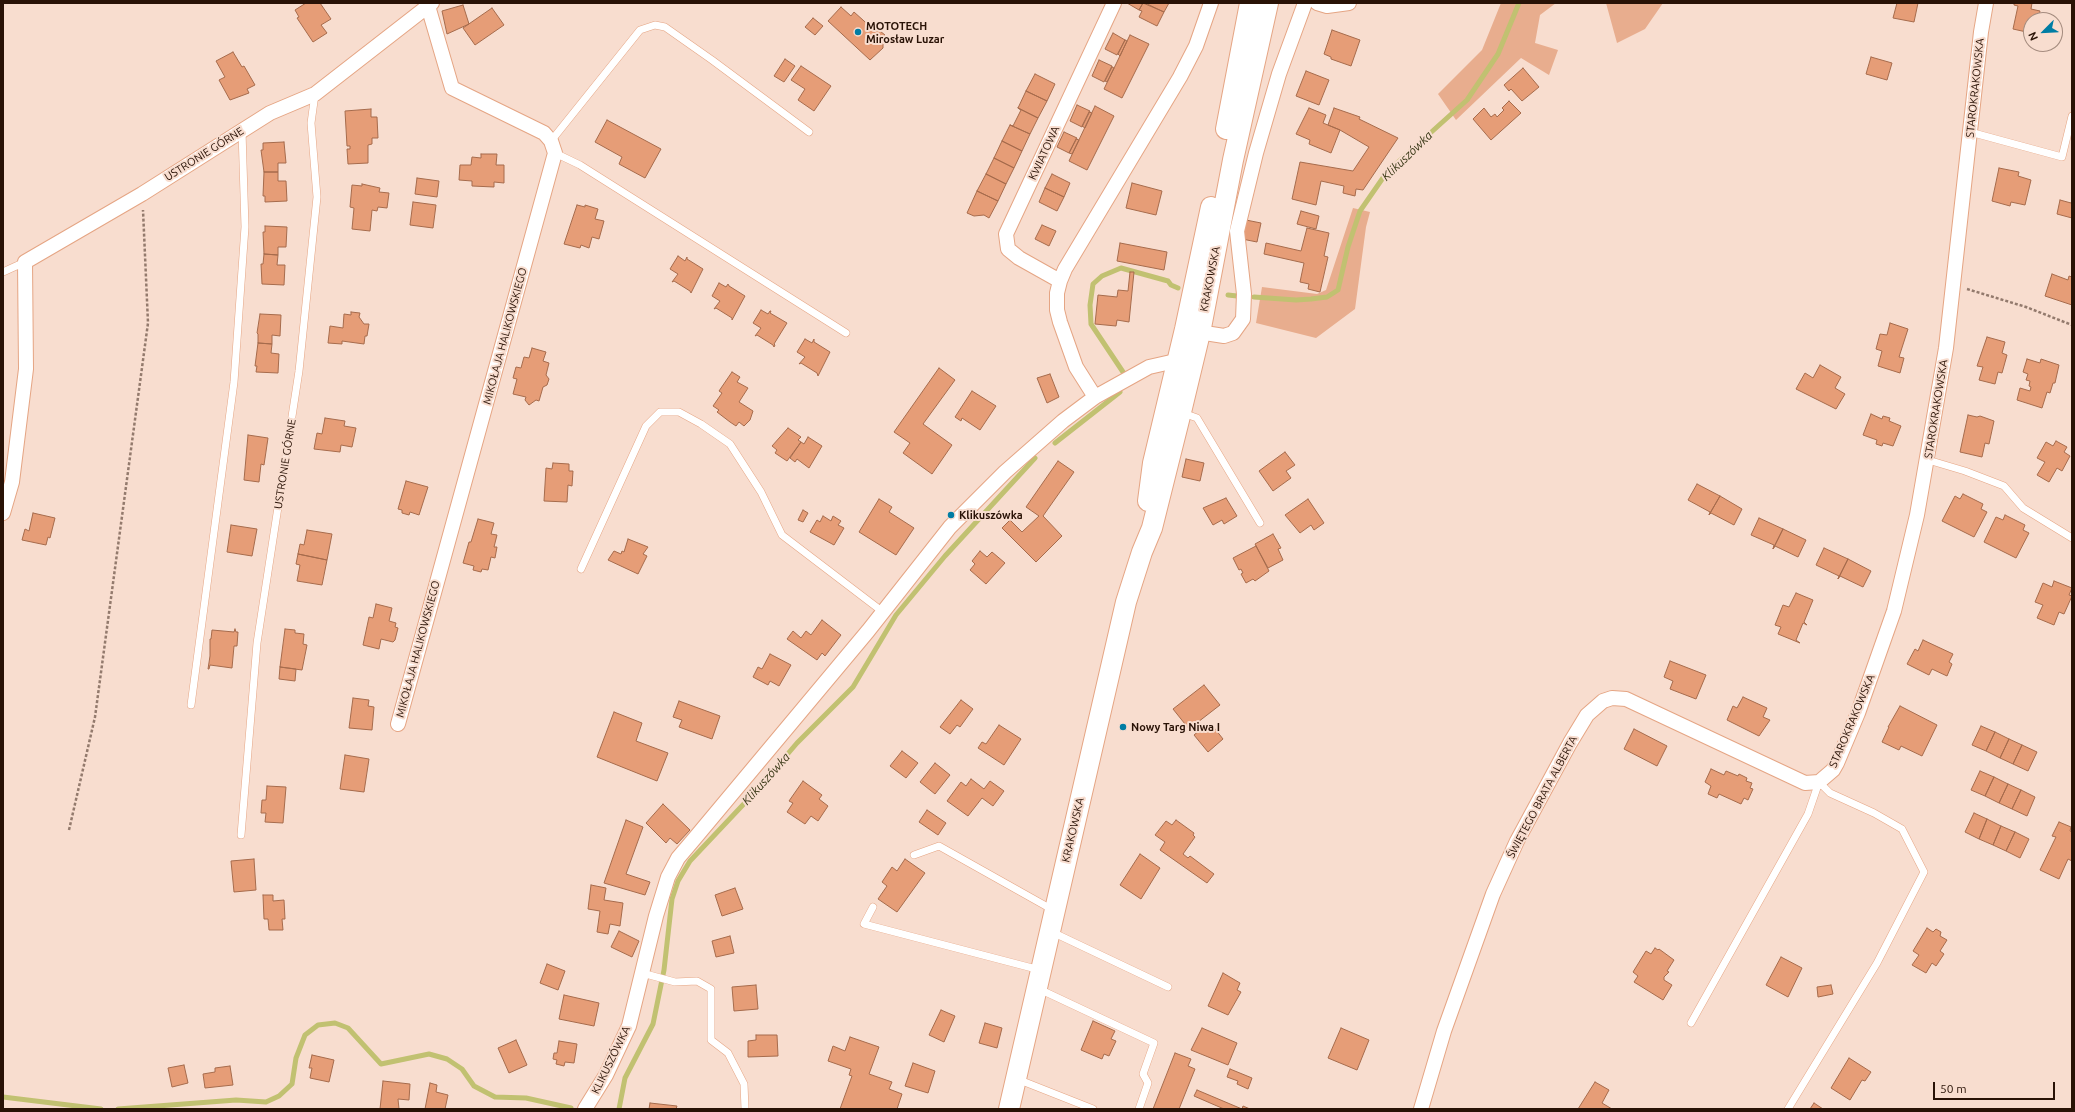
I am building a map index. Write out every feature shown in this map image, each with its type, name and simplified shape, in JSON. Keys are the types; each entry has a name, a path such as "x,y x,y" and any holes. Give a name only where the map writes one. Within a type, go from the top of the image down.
{"main road":[{"name":"KRAKOWSKA","path":"1192,331 1216,184 1250,3"},
{"name":"KRAKOWSKA","path":"1009,1109 1126,602 1142,552 1152,528 1184,364 1233,160 1268,3"}],"street":[{"name":"KWIATOWA","path":"1060,281 1019,258 1008,249 1006,234 1114,3"},
{"path":"1095,398 1076,366 1060,322 1057,310 1057,293 1060,281 1068,263 1180,77 1196,46 1211,3"},
{"path":"1192,331 1224,336 1233,333 1243,320 1244,294 1237,231 1258,146 1279,74 1305,3"},
{"path":"1317,3 1327,6 1349,3"},
{"name":"STAROKRAKOWSKA","path":"1819,782 1833,770 1837,763 1858,713 1894,612 1906,567 1928,460 1946,348 1954,287 1981,32 1986,3"},
{"path":"430,4 452,88 544,133 553,147"},
{"name":"USTRONIE GÓRNE","path":"25,262 142,194 270,113 315,94 430,4"},
{"name":"MIKOŁAJA HALIKOWSKIEGO","path":"398,724 553,147"},
{"path":"3,513 12,482 26,369 25,262"},
{"name":"KLIKUSZÓWKA","path":"585,1109 606,1075 629,1026 649,975 661,897 668,877 678,858 884,612 950,527 1005,472 1063,421 1095,398 1149,366 1184,364"},
{"name":"ŚWIĘTEGO BRATA ALBERTA","path":"1421,1109 1444,1031 1493,894 1517,841 1570,743 1587,715 1603,701 1612,698 1626,699 1805,782 1819,782"}],"lane":[{"path":"809,132 665,27 654,24 640,30 562,125 553,147 580,166 846,333"},
{"name":"USTRONIE GÓRNE","path":"241,835 257,643 299,371 317,197 311,123 315,94"},
{"path":"1970,132 2062,157 2072,116"},
{"path":"191,705 234,382 245,226 242,130"},
{"path":"3,272 25,262"},
{"path":"1174,410 1197,418 1260,523"},
{"path":"581,569 646,426 660,412 679,412 701,424 730,444 761,492 782,535 884,612"},
{"path":"1928,460 1965,471 2004,486 2023,508 2072,538"},
{"path":"1691,1023 1808,814 1819,782 1830,793 1874,813 1902,829 1924,872 1877,963 1788,1109"},
{"path":"914,855 939,846 1054,911"},
{"path":"873,907 864,924 1039,980 1154,1043 1143,1074 1148,1083 1139,1109"},
{"path":"1050,931 1168,987"},
{"path":"649,975 675,982 697,981 711,989 711,1040 728,1053 744,1084 745,1109"},
{"path":"1016,1079 1093,1109"}],"path":[{"path":"69,830 95,717 148,324 142,194"},
{"path":"1954,287 2026,307 2072,325"}],"shaded area":[{"path":"1501,3 1556,3 1540,15 1535,43 1558,50 1549,75 1521,58 1456,120 1438,94 1482,50"},
{"path":"1606,3 1663,3 1645,29 1617,43"},
{"path":"1353,208 1370,212 1366,227 1355,309 1316,338 1256,323 1262,287 1317,294 1326,290"}],"building":[{"path":"306,3 320,3 331,19 321,25 327,33 313,42 297,18 299,17 295,10"},
{"path":"1127,3 1143,3 1139,10"},
{"path":"1143,3 1164,12 1157,26 1139,17 1142,11 1139,10"},
{"path":"1145,3 1169,3 1164,12"},
{"path":"1897,3 1918,3 1914,22 1893,18"},
{"path":"2014,3 2032,3 2031,9 2040,11 2023,12 2023,31 2013,29 2018,6 2014,5"},
{"path":"463,5 469,24 447,34 442,11"},
{"path":"841,7 851,16 854,12 873,29 875,27 885,35 879,41 883,44 883,48 870,60 828,21"},
{"path":"492,8 504,25 475,45 463,28"},
{"path":"813,18 823,26 815,35 805,27"},
{"path":"1332,30 1360,40 1351,66 1331,59 1331,57 1324,54"},
{"path":"1113,33 1125,40 1117,55 1105,49"},
{"path":"1130,35 1149,44 1122,98 1104,89"},
{"path":"1125,40 1127,41 1120,56 1118,54"},
{"path":"233,52 242,67 244,66 255,85 247,89 249,93 230,100 219,80 225,77 216,61"},
{"path":"1871,57 1892,63 1887,80 1866,74"},
{"path":"785,59 795,66 784,82 774,76"},
{"path":"1099,60 1112,66 1104,82 1092,76"},
{"path":"801,66 831,86 814,111 798,100 805,89 791,80"},
{"path":"1112,67 1114,68 1107,82 1105,81"},
{"path":"1523,68 1539,87 1522,101 1511,89 1509,91 1504,85"},
{"path":"1306,71 1329,80 1319,105 1296,96"},
{"path":"1035,74 1055,84 1047,101 1026,91"},
{"path":"1026,91 1047,101 1038,118 1018,108"},
{"path":"1509,101 1521,113 1491,140 1473,119 1484,108 1491,117 1495,114 1497,117 1504,110 1502,108"},
{"path":"1077,105 1090,111 1082,127 1070,121"},
{"path":"1095,106 1114,116 1087,170 1069,161"},
{"path":"1018,108 1038,118 1030,134 1010,125 1013,126 1021,110"},
{"path":"1309,108 1326,115 1323,123 1340,130 1331,153 1309,144 1310,140 1296,134"},
{"path":"1334,108 1360,117 1359,119 1398,138 1363,190 1356,189 1355,196 1343,193 1344,186 1321,181 1316,205 1292,199 1300,162 1353,171 1369,147 1340,130 1328,125"},
{"path":"371,109 371,117 377,117 378,138 372,138 372,144 368,145 368,163 348,164 347,149 350,149 350,146 347,146 345,111"},
{"path":"1089,112 1092,113 1085,128 1082,126"},
{"path":"607,120 661,149 645,178 619,164 622,157 595,142"},
{"path":"1010,125 1030,134 1022,151 1002,141"},
{"path":"1064,132 1077,138 1069,153 1057,147"},
{"path":"1076,139 1079,140 1072,154 1069,153"},
{"path":"1002,141 1022,151 1014,168 994,158"},
{"path":"284,142 286,163 278,163 278,172 264,172 261,150 263,150 263,143"},
{"path":"481,154 497,154 496,165 504,165 504,183 494,182 494,187 472,186 472,181 459,180 460,165 471,165 472,157 481,158"},
{"path":"994,158 1014,168 1006,184 986,174"},
{"path":"1999,168 2019,172 2018,176 2031,180 2025,205 2011,202 2010,206 1992,201"},
{"path":"264,172 278,172 278,181 286,181 287,201 265,202 265,196 263,196"},
{"path":"986,174 1006,184 998,201 977,191"},
{"path":"1052,174 1070,183 1064,197 1045,188"},
{"path":"417,178 439,181 437,197 415,194"},
{"path":"1132,183 1162,191 1156,215 1126,208"},
{"path":"362,184 380,188 379,192 389,193 387,208 378,207 377,211 372,210 370,231 352,229 354,208 350,207 352,185 362,186"},
{"path":"1045,188 1064,197 1057,211 1039,202"},
{"path":"977,191 998,201 989,218 984,215 974,216 967,213"},
{"path":"2060,200 2071,203 2072,201 2072,218 2057,214"},
{"path":"413,202 436,205 433,228 410,225"},
{"path":"577,205 585,207 585,205 598,209 595,219 604,221 599,239 592,237 589,248 581,245 580,248 564,244"},
{"path":"1301,211 1319,216 1316,229 1297,224"},
{"path":"1246,220 1261,223 1257,242 1242,239"},
{"path":"1042,225 1056,231 1049,246 1035,239"},
{"path":"265,226 287,227 286,247 278,247 278,255 264,254 263,232 265,232"},
{"path":"1307,228 1329,233 1324,256 1328,257 1320,292 1308,289 1309,284 1300,282 1304,263 1264,254 1266,243 1301,251"},
{"path":"1120,243 1167,252 1164,270 1117,261"},
{"path":"264,254 278,255 277,265 285,265 284,285 262,284 261,264 263,264"},
{"path":"678,256 685,261 687,257 687,259 703,269 691,293 674,281 672,282 678,274 670,269"},
{"path":"1130,272 1134,272 1129,322 1117,320 1116,326 1095,324 1098,295 1117,297 1118,290 1128,291"},
{"path":"2052,274 2068,280 2069,276 2072,277 2072,305 2045,296"},
{"path":"719,283 726,287 728,284 745,296 732,320 732,318 716,308 714,309 720,301 712,296"},
{"path":"761,310 768,314 771,311 770,313 787,323 774,344 774,347 757,335 755,336 761,328 753,323"},
{"path":"351,312 360,313 359,317 364,324 369,324 364,344 342,341 342,344 328,343 330,326 343,328 344,314 351,315"},
{"path":"260,314 281,315 280,336 272,335 272,344 258,343 257,333"},
{"path":"1890,323 1908,329 1899,357 1904,358 1900,373 1878,366 1882,351 1876,349 1880,334 1887,335"},
{"path":"1987,337 2005,342 2002,353 2007,355 2002,373 1998,372 1995,384 1979,380 1983,367 1977,366"},
{"path":"805,339 812,343 814,339 814,342 830,352 818,376 817,373 801,363 799,364 805,357 797,352"},
{"path":"258,343 272,344 271,353 279,354 278,373 256,372 257,366 255,366"},
{"path":"532,348 546,352 543,361 549,363 546,375 549,379 547,385 543,387 539,401 536,400 529,405 525,400 526,397 513,394 517,379 513,378 516,367 521,368 524,357 529,358"},
{"path":"2027,359 2040,363 2041,359 2059,365 2055,383 2053,383 2050,393 2047,392 2042,408 2017,400 2020,388 2030,391 2031,387 2029,386 2030,381 2026,380 2028,374 2023,372"},
{"path":"1820,365 1841,377 1835,388 1845,394 1836,409 1796,389 1805,373 1813,378"},
{"path":"939,368 955,380 923,424 952,445 932,474 903,453 910,443 894,432"},
{"path":"732,372 740,377 737,382 748,388 739,402 753,411 750,420 744,426 739,422 736,426 717,412 719,410 713,406 722,393 719,391"},
{"path":"1050,374 1059,397 1047,403 1037,378"},
{"path":"972,391 996,406 980,430 962,418 961,421 955,417"},
{"path":"1871,414 1882,419 1883,416 1890,418 1889,421 1901,426 1893,446 1883,443 1882,446 1876,444 1877,440 1863,435"},
{"path":"1968,415 1977,417 1980,416 1994,421 1989,444 1985,443 1982,457 1960,452"},
{"path":"325,418 345,421 344,426 356,428 352,447 341,445 340,452 314,449 317,433 322,434"},
{"path":"788,428 801,437 798,440 801,442 787,461 775,453 777,450 772,446"},
{"path":"248,435 268,438 264,465 261,464 259,482 244,480"},
{"path":"808,437 822,446 809,468 797,459 795,462 790,458 801,442 804,444"},
{"path":"2056,441 2067,447 2064,452 2070,456 2062,471 2057,468 2049,482 2037,475 2045,462 2037,458 2046,442 2053,446"},
{"path":"1285,452 1295,465 1286,471 1291,478 1273,491 1259,471"},
{"path":"1186,459 1204,463 1200,481 1182,477"},
{"path":"1058,461 1074,472 1043,516 1062,536 1036,562 1002,528 1010,520 1022,532 1039,516 1026,507"},
{"path":"553,463 569,464 569,471 573,471 572,486 568,485 567,502 544,501 546,468 552,469"},
{"path":"406,481 428,487 419,515 410,512 409,515 402,513 402,510 398,509"},
{"path":"1697,484 1720,496 1709,515 1710,512 1688,500"},
{"path":"1963,494 1983,504 1981,509 1987,512 1974,537 1942,521 1955,496 1960,499"},
{"path":"1720,496 1742,509 1734,525 1711,513 1709,515"},
{"path":"1226,498 1237,516 1224,524 1222,520 1213,525 1203,508"},
{"path":"879,499 892,507 889,512 914,528 896,555 859,532"},
{"path":"1308,499 1324,523 1314,530 1311,525 1300,533 1285,515"},
{"path":"803,510 808,513 803,522 798,520"},
{"path":"33,513 55,518 50,538 48,537 46,545 22,540 25,529 29,531"},
{"path":"2005,515 2025,525 2023,530 2029,533 2016,558 1984,542 1996,517 2003,520"},
{"path":"823,516 831,521 833,516 841,521 838,525 844,528 834,545 810,532 817,520 820,522"},
{"path":"1759,518 1783,529 1773,549 1774,545 1751,535"},
{"path":"478,519 494,523 491,534 497,535 494,547 497,547 495,558 491,557 488,570 482,569 481,572 473,570 474,566 463,563"},
{"path":"231,525 257,529 252,556 227,552"},
{"path":"1783,529 1806,540 1798,557 1775,546 1773,549"},
{"path":"307,530 332,534 327,560 298,554 300,544 304,545"},
{"path":"1273,534 1281,548 1278,549 1283,560 1268,568 1255,544"},
{"path":"628,539 648,547 643,554 647,556 638,574 608,560 614,551 621,554 622,551 624,552"},
{"path":"1256,546 1269,571 1255,581 1253,579 1246,583 1241,574 1243,573 1241,569 1239,570 1233,558"},
{"path":"1824,548 1848,559 1838,579 1839,576 1816,565"},
{"path":"980,551 987,557 992,552 1005,563 986,584 970,570 975,564 972,561"},
{"path":"298,554 327,560 322,585 297,581 300,565 296,564"},
{"path":"1848,559 1871,571 1863,587 1840,576 1838,579"},
{"path":"2054,581 2072,588 2069,595 2072,596 2064,614 2059,612 2054,625 2037,618 2043,605 2035,602 2043,583 2052,587"},
{"path":"1796,593 1813,600 1804,622 1807,625 1803,623 1796,640 1800,643 1778,634 1781,627 1775,625 1783,605 1789,607"},
{"path":"376,604 392,608 389,621 396,623 395,627 398,628 395,640 393,642 381,639 379,649 363,645 369,617 373,618"},
{"path":"822,620 841,635 825,656 822,653 817,660 787,639 793,631 801,638 806,631 811,635"},
{"path":"235,629 236,632 238,632 237,646 234,646 232,668 210,665 208,669 212,630 234,632"},
{"path":"285,629 295,630 295,633 304,634 303,644 307,645 302,670 280,667"},
{"path":"1923,640 1953,654 1949,662 1952,664 1947,676 1932,669 1929,675 1907,664 1915,649 1918,651"},
{"path":"770,654 791,665 779,686 770,681 768,685 753,677 758,667 762,669"},
{"path":"1670,661 1706,675 1696,699 1670,689 1673,681 1664,677"},
{"path":"280,667 296,669 295,681 279,679"},
{"path":"1204,685 1220,705 1189,729 1173,709"},
{"path":"1743,697 1767,708 1763,717 1770,720 1759,736 1727,720 1733,706 1737,708"},
{"path":"353,698 369,700 368,706 374,707 372,730 349,728"},
{"path":"961,700 973,709 960,727 957,725 950,734 940,727"},
{"path":"679,701 720,716 712,739 679,727 682,720 673,717"},
{"path":"1900,706 1937,725 1922,756 1901,746 1899,750 1882,742 1888,727"},
{"path":"614,712 642,723 636,741 668,753 657,781 597,757"},
{"path":"999,725 1021,739 1004,765 978,748 982,742 986,744"},
{"path":"1206,725 1209,728 1212,725 1223,739 1208,752 1194,735"},
{"path":"1981,726 1995,732 1986,751 1972,745"},
{"path":"1634,729 1667,746 1657,766 1624,749"},
{"path":"1995,732 2009,739 2000,758 1986,751"},
{"path":"2009,739 2022,745 2013,764 2000,758"},
{"path":"2022,745 2037,752 2028,771 2013,764"},
{"path":"902,751 918,763 906,778 890,766"},
{"path":"345,755 369,759 364,792 340,789"},
{"path":"935,763 950,775 935,794 920,782"},
{"path":"1711,769 1724,775 1726,771 1738,776 1739,774 1747,778 1746,781 1752,783 1750,788 1753,789 1748,800 1744,798 1741,804 1719,794 1717,798 1708,794 1711,786 1705,782"},
{"path":"1980,771 1994,777 1985,796 1971,790"},
{"path":"1994,777 2008,784 1999,803 1985,796"},
{"path":"971,779 984,789 990,781 1004,791 993,806 982,798 968,816 947,801 961,782 966,786"},
{"path":"803,781 822,795 819,799 828,806 818,821 811,816 805,824 787,812 793,803 789,801"},
{"path":"2008,784 2021,790 2012,809 1999,803"},
{"path":"267,786 286,787 283,823 265,822 266,813 261,813 262,800 266,800"},
{"path":"2021,790 2035,797 2027,816 2012,809"},
{"path":"663,804 690,830 677,844 670,838 666,843 646,823"},
{"path":"927,810 946,823 938,835 919,822"},
{"path":"1974,813 1987,819 1979,839 1965,832"},
{"path":"1987,819 2001,826 1993,845 1979,839"},
{"path":"626,820 643,827 626,874 650,882 645,895 604,883"},
{"path":"1176,820 1194,833 1193,835 1195,837 1183,854 1188,858 1190,856 1214,874 1207,883 1160,850 1165,842 1155,835 1166,821 1172,825"},
{"path":"2059,822 2071,827 2072,861 2068,859 2059,879 2040,870 2056,837 2052,836"},
{"path":"2001,826 2015,832 2006,851 1993,845"},
{"path":"2015,832 2029,839 2020,858 2006,851"},
{"path":"1140,854 1160,868 1141,899 1120,885"},
{"path":"254,859 256,890 234,892 231,861"},
{"path":"905,859 925,873 897,912 878,899 887,886 882,882 892,867 897,871"},
{"path":"591,885 606,888 604,900 623,903 620,926 610,924 608,934 597,932 600,911 588,909"},
{"path":"735,888 743,909 722,916 715,895"},
{"path":"263,895 273,895 273,901 284,900 285,919 282,919 283,930 269,930 268,919 264,919"},
{"path":"1927,928 1933,932 1936,929 1941,932 1940,936 1947,940 1940,951 1944,954 1936,966 1932,963 1926,973 1912,965 1919,955 1913,951"},
{"path":"619,931 639,941 632,957 611,947"},
{"path":"730,936 734,953 716,957 712,941"},
{"path":"1655,948 1658,950 1659,949 1674,960 1667,971 1669,972 1664,977 1664,980 1672,985 1663,1000 1634,982 1638,976 1633,972 1646,951 1651,954"},
{"path":"1781,957 1802,968 1788,997 1766,985"},
{"path":"547,964 565,971 558,990 540,983"},
{"path":"1223,973 1240,983 1237,990 1241,992 1228,1015 1208,1006"},
{"path":"756,985 758,1009 734,1011 732,987"},
{"path":"1831,985 1833,994 1818,997 1817,987"},
{"path":"564,995 599,1003 594,1026 559,1019"},
{"path":"941,1010 955,1016 944,1042 929,1035"},
{"path":"1093,1021 1115,1031 1111,1039 1116,1041 1109,1056 1104,1054 1102,1059 1081,1050"},
{"path":"985,1023 1002,1028 997,1048 979,1043"},
{"path":"1202,1028 1237,1043 1228,1065 1191,1050"},
{"path":"1341,1028 1369,1040 1357,1070 1328,1058"},
{"path":"756,1035 777,1035 778,1056 748,1057 748,1041 756,1040"},
{"path":"850,1037 879,1047 869,1074 892,1082 889,1089 902,1094 897,1109 840,1109 852,1076 849,1075 851,1069 828,1061 833,1046 845,1051"},
{"path":"516,1040 527,1065 509,1073 498,1048"},
{"path":"559,1041 577,1044 574,1063 565,1062 564,1066 556,1064 557,1060 553,1059 554,1053 557,1053"},
{"path":"1175,1053 1191,1059 1188,1066 1195,1069 1179,1109 1153,1109"},
{"path":"312,1055 334,1060 329,1082 310,1078 312,1068 309,1068"},
{"path":"1849,1058 1871,1072 1865,1081 1862,1080 1850,1100 1831,1088"},
{"path":"913,1063 935,1071 928,1093 905,1086"},
{"path":"184,1065 188,1083 172,1087 168,1068"},
{"path":"230,1066 233,1085 205,1088 203,1074 215,1072 215,1068"},
{"path":"1230,1069 1252,1078 1248,1089 1237,1084 1238,1081 1227,1077"},
{"path":"383,1081 410,1084 409,1100 398,1099 399,1109 380,1109"},
{"path":"1595,1082 1609,1090 1602,1103 1612,1109 1578,1109"},
{"path":"430,1083 437,1085 436,1092 448,1095 445,1109 425,1109"},
{"path":"1197,1090 1242,1109 1224,1109 1194,1096"},
{"path":"650,1103 677,1106 676,1109 649,1109"},
{"path":"1814,1103 1823,1109 1810,1109"},
{"path":"1243,1106 1250,1109 1242,1109"}],"waterway":[{"name":"Klikuszówka","path":"1254,297 1296,300 1311,299 1327,297 1338,290 1348,247 1360,211 1387,172 1467,100 1498,54 1519,3"},
{"name":"Klikuszówka","path":"1123,372 1091,324 1090,305 1093,284 1102,276 1121,268 1168,281 1171,285 1178,288"},
{"name":"Klikuszówka","path":"1228,295 1237,296"},
{"name":"Klikuszówka","path":"1055,443 1120,392"},
{"name":"Klikuszówka","path":"619,1109 625,1078 653,1024 664,970 672,899 678,881 690,861 756,791 797,743 853,687 896,615 945,556 1035,458"},
{"path":"118,1109 236,1100 266,1102 279,1096 292,1084 296,1058 305,1035 318,1025 335,1023 348,1028 381,1064 429,1054 447,1059 462,1069 474,1086 495,1097 526,1098 571,1108"},
{"path":"3,1097 101,1109"}],"place":[{"name":"MOTOTECH Mirosław Luzar","path":"858,32"},
{"name":"Klikuszówka","path":"951,515"},
{"name":"Nowy Targ Niwa I","path":"1123,727"}]}
